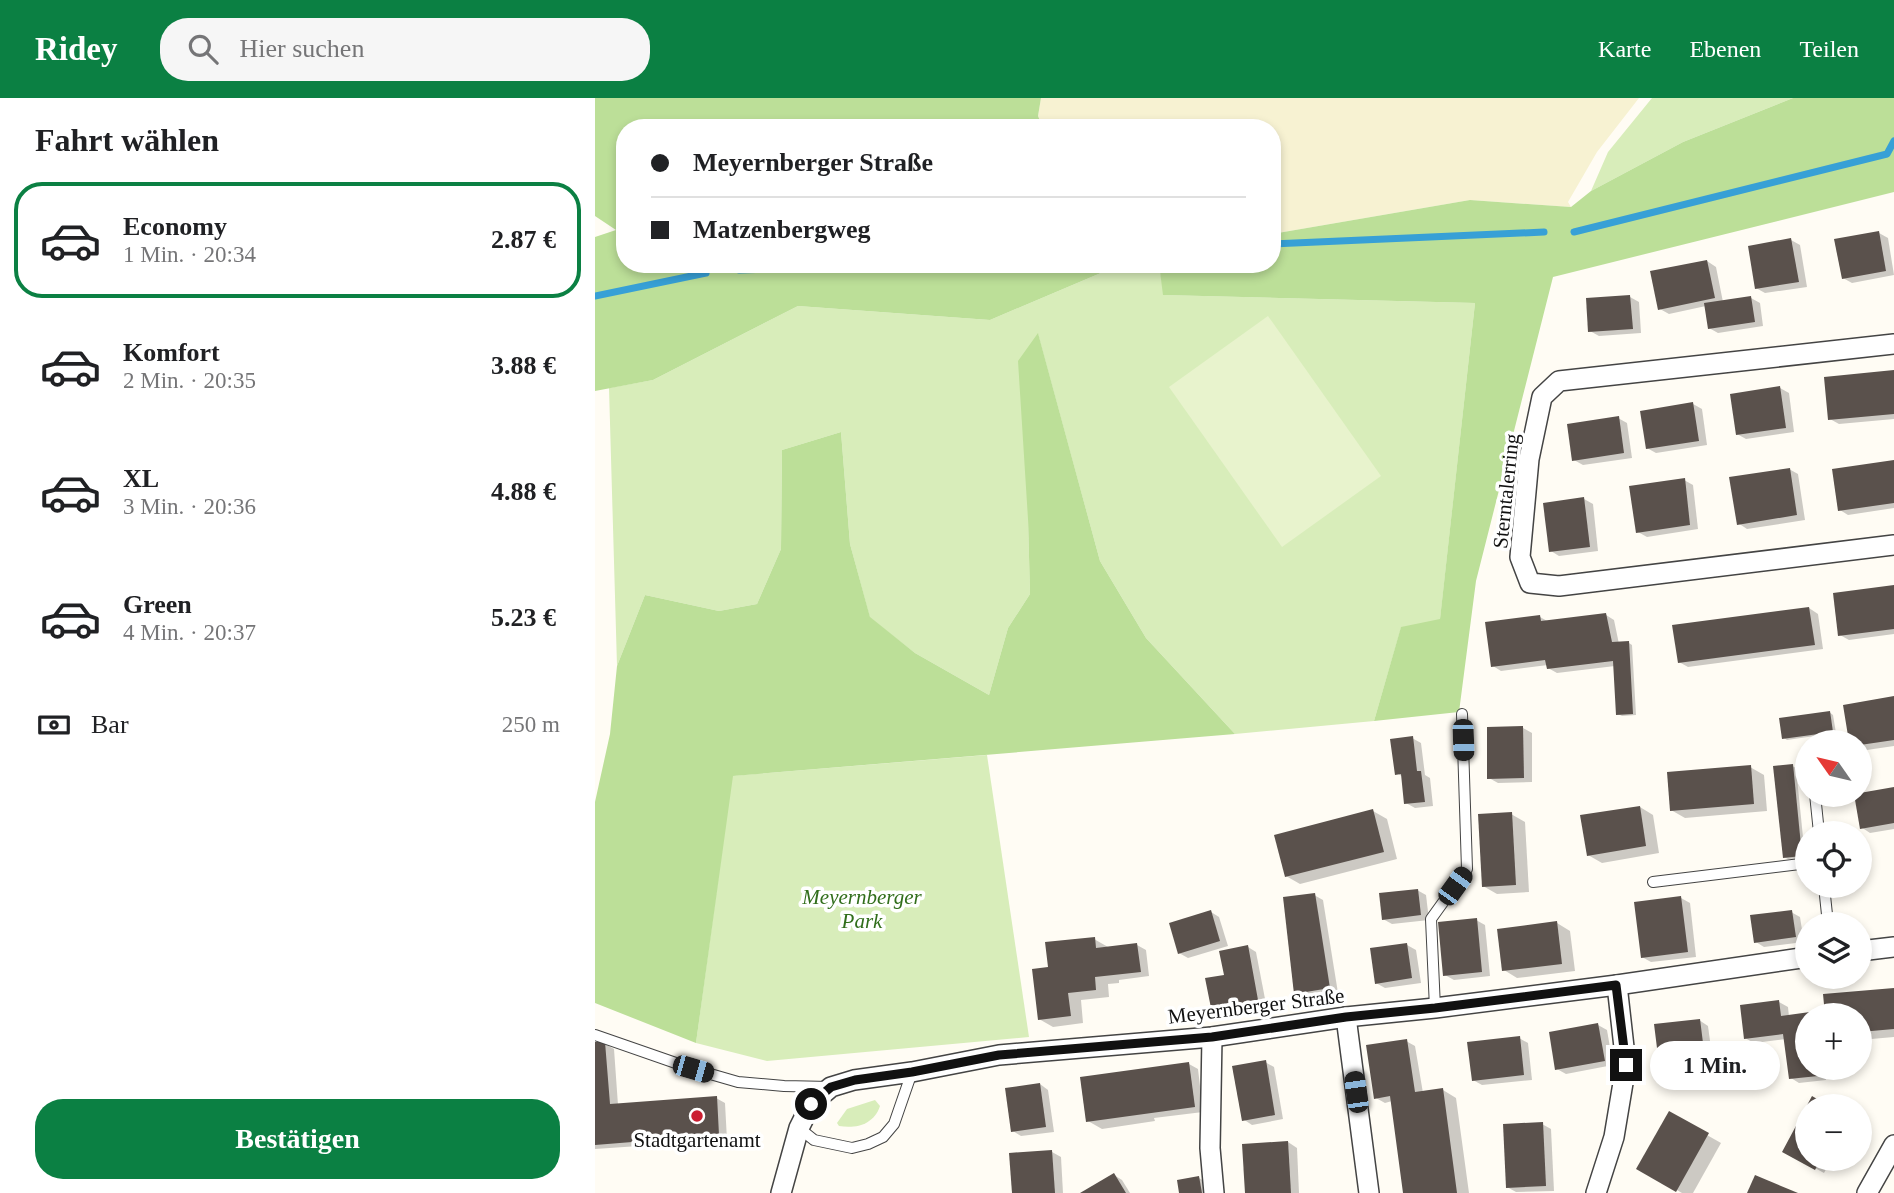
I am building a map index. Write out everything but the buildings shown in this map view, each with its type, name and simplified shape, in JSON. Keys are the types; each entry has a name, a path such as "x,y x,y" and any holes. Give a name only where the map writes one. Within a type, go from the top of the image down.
{"street":[{"name":"Sterntalerring","path":"1894,344 1559,381 1542,397 1529,459 1520,557 1530,583 1559,586 1894,545"},
{"path":"1872,950 1894,947"},
{"name":"Meyernberger Straße","path":"831,1087 855,1080 999,1055 1212,1037 1346,1017 1616,985 1795,959"},
{"path":"1596,1193 1614,1137 1626,1065 1616,985"},
{"path":"1346,1017 1370,1193"},
{"path":"1212,1037 1210,1148 1214,1193"},
{"path":"781,1193 799,1128 811,1104 831,1087"},
{"path":"1867,1193 1894,1145"}],"lane":[{"path":"1435,1008 1431,919 1467,869 1462,714"},
{"path":"1653,882 1795,865"},
{"path":"595,1035 738,1082 831,1087"},
{"path":"799,1128 814,1140 852,1148 883,1137 894,1124 912,1072"}],"shaded area":[{"path":"1041,98 1639,98 1597,152 1568,202 1571,207 1470,200 1281,232 1281,119 1039,119"}],"green space":[{"path":"595,98 1041,98 1039,119 616,119 616,230 595,216"},
{"path":"1652,98 1793,98 1683,142 1591,191 1608,152"},
{"path":"1793,98 1894,98 1894,192 1553,277 1476,581 1459,712 1374,721 1401,627 1440,619 1475,303 1163,295 1160,273 1281,273 1281,232 1470,200 1571,207 1591,191 1683,142"},
{"path":"616,230 616,273 1101,273 990,320 798,306 653,380 595,391 595,237"},
{"path":"1101,273 1160,273 1164,295 1475,303 1440,620 1401,628 1374,721 1235,734 1146,638 1100,561 1038,334 1028,519 1030,594 1008,628 989,695 915,653 870,618 850,544 841,432 782,450 781,549 757,604 719,611 645,595 617,666 609,388 653,380 798,306 990,320"},
{"path":"1268,316 1381,476 1282,547 1169,387"},
{"path":"1038,333 1100,561 1146,638 1235,734 733,776 696,1043 595,1003 595,802 610,734 617,666 645,595 719,611 757,604 781,549 782,450 841,432 850,544 870,617 915,653 989,695 1008,628 1030,594 1018,361"},
{"name":"Meyernberger Park","path":"987,755 1029,1037 767,1061 696,1043 732,776"},
{"path":"875,1100 880,1106 869,1121 852,1127 839,1126 837,1123 847,1109"}],"waterway":[{"path":"1574,232 1887,154 1894,141"},
{"path":"1281,244 1544,232"},
{"path":"595,296 706,273"}],"place":[{"name":"Stadtgartenamt","path":"697,1116"}],"route":[{"path":"811,1104 831,1087 855,1080 999,1055 1212,1037 1346,1017 1616,985 1626,1065"}]}
